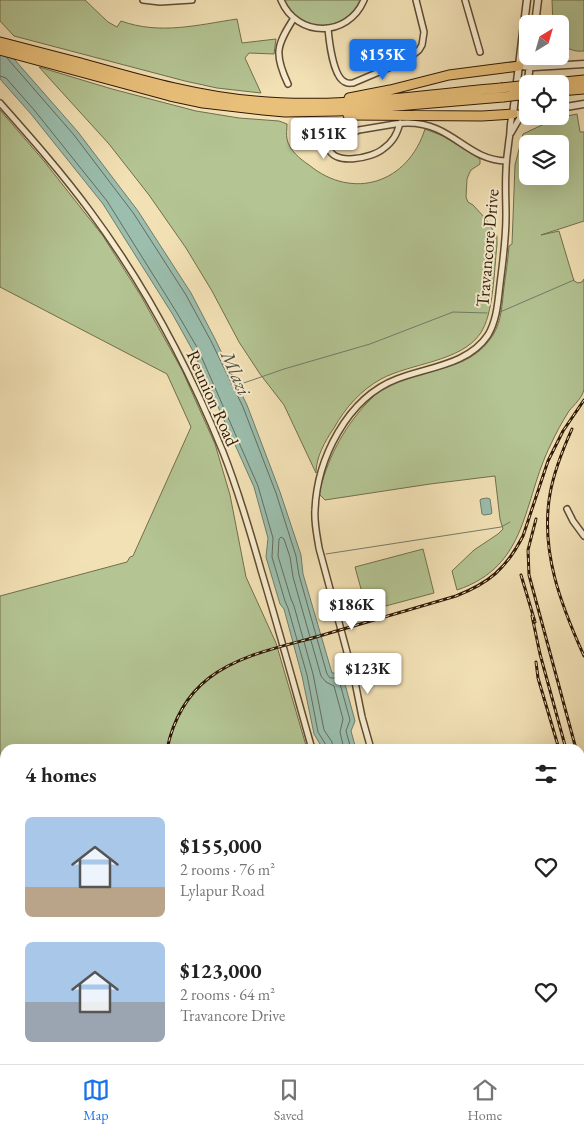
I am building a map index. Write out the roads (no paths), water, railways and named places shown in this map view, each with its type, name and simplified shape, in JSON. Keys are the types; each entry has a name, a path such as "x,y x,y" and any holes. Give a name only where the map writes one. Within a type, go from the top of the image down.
{"highway":[{"path":"0,42 206,95 256,101 314,104 502,92 519,93"},
{"path":"0,50 170,96 247,109 361,116 519,114"},
{"path":"314,104 390,90 449,75 519,66"},
{"path":"569,82 584,80"},
{"path":"286,112 338,111 502,92 519,87"},
{"path":"569,90 584,89"}],"street":[{"path":"143,0 160,2 192,0"},
{"path":"281,0 294,18 316,28 337,27 348,21 357,13 364,0"},
{"path":"328,28 330,48 337,70 344,82 354,83 405,61 419,50 422,45 424,32 416,0"},
{"path":"465,0 480,52"},
{"path":"519,75 527,0"},
{"path":"537,15 538,0"},
{"path":"288,84 279,62 278,50 281,39 294,18"},
{"path":"569,65 584,64"},
{"path":"519,66 562,65"},
{"path":"529,75 530,67"},
{"name":"Reunion Road","path":"0,103 48,158 109,238 170,337 195,388 223,452 251,533 311,744"},
{"path":"569,106 584,104"},
{"name":"Travancore Drive","path":"370,744 319,548 315,526 315,510 319,479 325,460 337,436 353,411 369,395 390,382 459,358 476,348 488,334 494,322 496,311 504,245 506,161 511,118 519,115"},
{"path":"400,123 396,135 389,145 369,156 356,159 342,157 333,154 329,149 328,146 331,142 350,133 400,123 414,123 445,133 481,156 506,161"},
{"path":"567,509 584,536"}],"water":[{"path":"0,43 78,132 138,211 191,293 247,405 280,492 301,555 303,574 332,673 342,673 355,721 351,731 355,744 320,744 314,734 302,676 284,609 280,604 266,557 268,538 254,487 193,351 173,315 103,204 31,114 0,79"},
{"path":"490,499 492,513 484,515 482,514 480,500"}],"waterway":[{"path":"500,312 574,280"},
{"name":"Mlazi","path":"238,385 284,369 370,344 453,312 487,313"},
{"path":"326,554 501,527 510,522"}],"railway":[{"path":"168,744 177,719 194,692 209,678 233,663 274,648 456,596 478,586 496,574 517,548 523,536 548,461 563,431 584,400"},
{"path":"572,429 559,460 552,485 548,515 548,536 550,557 560,597 584,656"},
{"path":"536,519 528,550 529,575 575,744"},
{"path":"521,575 535,622"},
{"path":"532,616 540,654 565,744"},
{"path":"536,662 538,678 558,744"}]}
